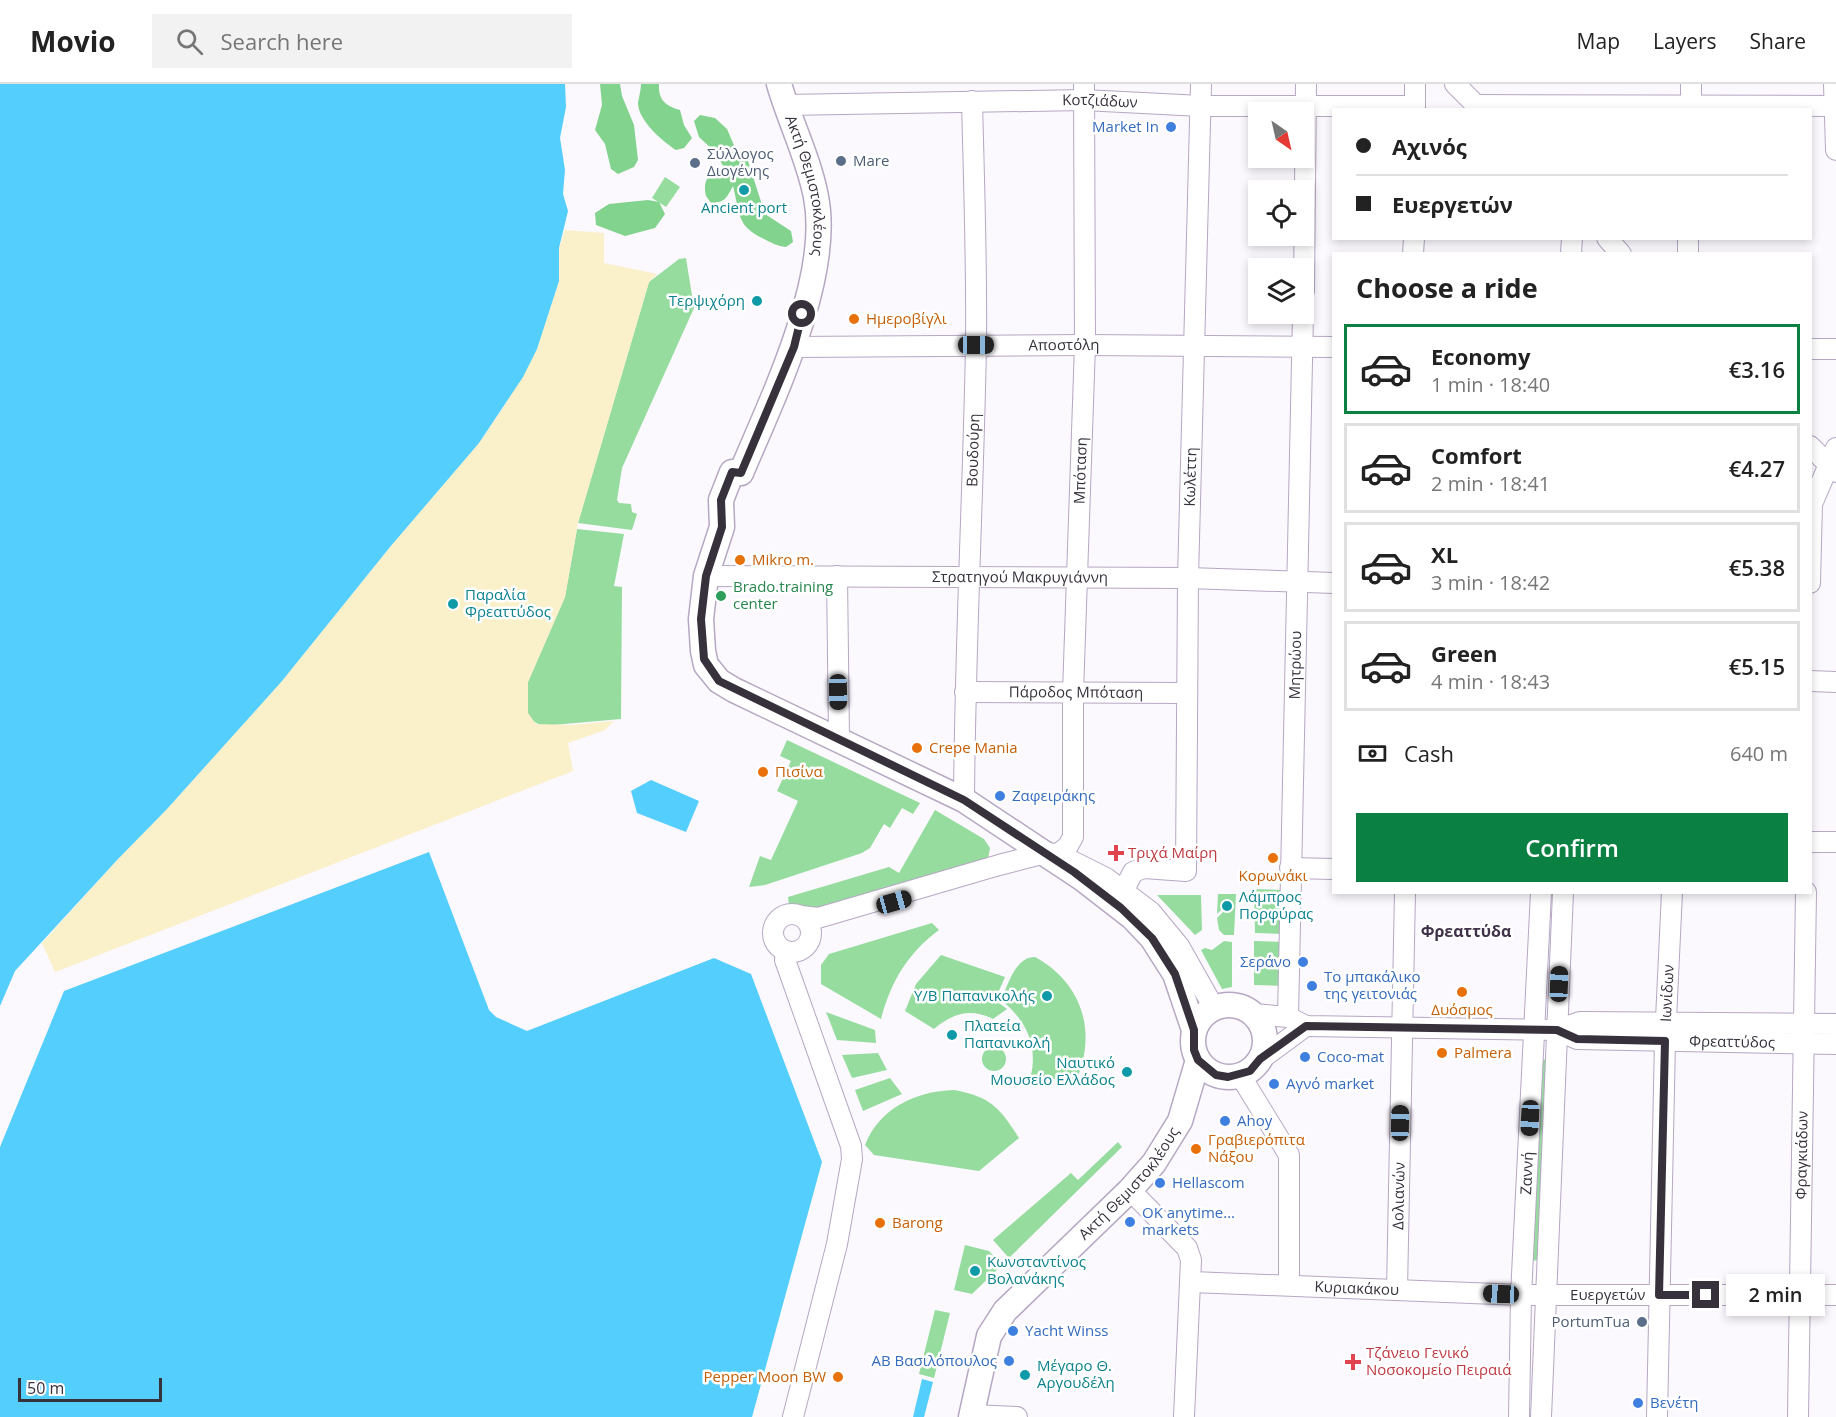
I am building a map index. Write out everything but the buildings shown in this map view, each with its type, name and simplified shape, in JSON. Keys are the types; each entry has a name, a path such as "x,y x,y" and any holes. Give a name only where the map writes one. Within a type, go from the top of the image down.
{"main road":[{"name":"Ακτή Θεμιστοκλέους","path":"782,95 812,179 819,217 816,260 794,347 741,473 732,472 721,500 722,527 706,576 701,619 706,665 719,681 734,690 839,738 964,800 1054,854 1082,879"},
{"path":"1082,879 1132,917 1152,938 1175,974 1194,1030 1194,1050 1198,1060 1216,1075 1240,1076 1250,1071 1260,1059 1265,1043 1264,1032 1253,1014 1238,1006 1214,1008 1200,1019 1194,1030"},
{"name":"Ακτή Θεμιστοκλέους","path":"971,1416 989,1336 998,1320 1130,1190 1174,1134 1190,1093 1198,1060"}],"street":[{"name":"Κωλέττη","path":"1124,890 1133,872 1144,868 1186,871 1188,578 1201,84"},
{"path":"1306,84 1307,102"},
{"path":"1415,84 1415,108"},
{"path":"1455,84 1478,107 1573,99 1691,107 1836,106"},
{"path":"1691,84 1691,107"},
{"path":"1834,84 1836,150"},
{"name":"Κοτζιάδων","path":"782,95 972,101 1084,92 1201,106 1248,106"},
{"name":"Μπόταση","path":"1054,854 1073,837 1073,693 1079,578 1085,345 1084,92"},
{"name":"Βουδούρη","path":"964,800 965,692 971,578 976,345 972,101"},
{"name":"Κοτζιάδων","path":"1314,106 1415,108"},
{"path":"1305,258 1306,168"},
{"path":"1608,240 1619,252"},
{"name":"Μητρώου","path":"1288,1017 1303,324"},
{"name":"Αποστόλη","path":"794,347 1085,345 1332,348"},
{"path":"1812,349 1836,349"},
{"path":"1812,447 1834,462 1812,504"},
{"name":"Στρατηγού Μακρυγιάννη","path":"706,576 1188,578 1332,583"},
{"path":"837,576 839,738"},
{"path":"1812,681 1836,682"},
{"name":"Πάροδος Μπόταση","path":"965,692 1186,693"},
{"path":"1812,842 1836,842"},
{"path":"1082,879 1024,868 999,871 831,921 814,930 805,947 794,952 785,951 775,941 776,922 791,914 818,918 1054,854 1088,867 1124,890 1165,927 1191,965 1214,1008"},
{"path":"1290,868 1332,869"},
{"name":"Δολιανών","path":"1397,1290 1405,894"},
{"name":"Ζαννή","path":"1519,1417 1521,1295 1541,894"},
{"name":"Ζαννή","path":"1540,1417 1563,894"},
{"name":"Ιωνίδων","path":"1657,1417 1666,1031 1672,894"},
{"name":"Φραγκιάδων","path":"1798,1417 1806,894"},
{"path":"801,916 807,922 812,935"},
{"path":"785,960 851,1146 852,1159 837,1244 793,1417"},
{"name":"Φρεαττύδος","path":"1253,1014 1288,1017 1306,1026 1557,1030 1577,1039 1803,1023 1836,1024"},
{"path":"1260,1059 1306,1026"},
{"name":"Φρεαττύδος","path":"1666,1031 1836,1044"},
{"path":"1240,1076 1289,1155 1289,1285"},
{"path":"1130,1190 1186,1248 1191,1260 1192,1282 1184,1417"},
{"name":"Κυριακάκου","path":"1192,1282 1521,1295"},
{"name":"Ευεργετών","path":"1521,1295 1836,1295"},
{"path":"971,1416 1017,1417"}],"green space":[{"path":"600,84 620,84 622,96 634,125 638,160 634,167 618,174 611,169 605,144 595,130 602,105"},
{"path":"641,84 659,84 664,102 680,110 684,125 692,138 684,148 676,150 646,123 638,103"},
{"path":"700,115 715,118 727,129 736,150 748,161 765,214 791,231 793,242 786,247 772,243 748,229 741,218 733,186 723,201 711,203 706,196 705,184 710,175 717,170 729,175 713,150 699,137 694,121"},
{"path":"665,177 680,187 666,207 652,198"},
{"path":"648,200 659,202 665,214 655,228 625,236 596,225 595,213 609,204"},
{"path":"686,258 694,308 622,468 617,500 619,503 631,504 632,512 637,514 632,530 578,523 649,282 679,259"},
{"path":"577,529 624,534 614,586 622,587 621,719 542,726 531,720 528,713 528,682 565,597"},
{"path":"787,740 920,803 913,814 902,808 890,828 884,824 870,848 862,853 765,885 749,887 760,856 771,860 798,801 777,791 791,761 780,756"},
{"path":"935,810 984,839 990,848 988,859 817,915 789,905 788,897 889,867 899,873"},
{"path":"1254,889 1285,890 1285,934 1255,933"},
{"path":"1218,894 1236,894 1234,935 1224,935 1219,930 1217,918 1226,909 1225,906 1217,914"},
{"path":"1157,895 1201,895 1202,930 1195,935"},
{"path":"932,923 939,930 918,948 902,969 890,992 881,1019 821,984 821,965 829,954"},
{"path":"1224,941 1232,942 1232,987 1222,989 1201,950 1205,948 1212,950"},
{"path":"1254,941 1285,942 1284,986 1254,985"},
{"path":"941,955 1005,977 995,1000 1007,1009 993,1019 977,1014 962,1014 948,1019 934,1029 905,1011 916,984"},
{"path":"1035,957 1065,981 1082,1011 1085,1046 1082,1065 1075,1083 1031,1075 1033,1053 1028,1033 1017,1015 1001,1000 1017,967 1028,958"},
{"path":"826,1012 875,1030 876,1043 837,1040"},
{"path":"994,1047 999,1048 1005,1054 1005,1064 999,1070 994,1071 989,1070 983,1064 982,1059 983,1054 989,1048"},
{"path":"878,1053 887,1070 852,1078 842,1055"},
{"path":"1550,1059 1540,1260 1530,1261 1540,1060"},
{"path":"890,1078 902,1094 863,1111 855,1090"},
{"path":"954,1090 977,1096 993,1105 1006,1118 1019,1138 979,1171 874,1155 865,1145 871,1132 880,1121 901,1104 926,1094"},
{"path":"1118,1142 1122,1147 1009,1258 993,1240 1071,1173 1078,1180"},
{"path":"965,1245 989,1251 1002,1265 972,1294 954,1290"},
{"path":"935,1310 950,1313 934,1378 919,1374"}],"sand":[{"name":"Παραλία Φρεαττύδος","path":"565,230 604,233 604,263 657,274 649,282 578,523 565,597 528,682 528,713 536,724 570,725 614,721 605,730 568,743 573,771 55,972 42,943 282,681 390,547 479,443 505,405 537,349 559,281 559,248"}],"water":[{"path":"0,84 565,84 566,107 560,138 565,170 563,194 568,211 559,248 559,281 537,349 523,377 479,443 390,547 282,681 167,809 15,971 0,1006"},
{"path":"651,780 699,801 686,832 637,813 631,791"},
{"path":"429,852 489,1010 496,1017 527,1031 714,958 751,974 822,1162 752,1417 0,1417 0,1147 64,991"},
{"path":"922,1379 933,1382 924,1417 913,1417"}],"place":[{"name":"Market In","path":"1171,127"},
{"name":"Mare","path":"841,161"},
{"name":"Σύλλογος Διογένης","path":"695,163"},
{"name":"Ancient port","path":"744,190"},
{"name":"Τερψιχόρη","path":"757,301"},
{"name":"Ημεροβίγλι","path":"854,319"},
{"name":"Mikro m.","path":"740,560"},
{"name":"Brado.training center","path":"721,596"},
{"name":"Παραλία Φρεαττύδος","path":"453,604"},
{"name":"Crepe Mania","path":"917,748"},
{"name":"Πισίνα","path":"763,772"},
{"name":"Ζαφειράκης","path":"1000,796"},
{"name":"Τριχά Μαίρη","path":"1116,853"},
{"name":"Κορωνάκι","path":"1273,858"},
{"name":"Λάμπρος Πορφύρας","path":"1227,906"},
{"name":"Σεράνο","path":"1303,962"},
{"name":"Το μπακάλικο της γειτονιάς","path":"1312,986"},
{"name":"Δυόσμος","path":"1462,992"},
{"name":"Υ/Β Παπανικολής","path":"1047,996"},
{"name":"Πλατεία Παπανικολή","path":"952,1035"},
{"name":"Palmera","path":"1442,1053"},
{"name":"Coco-mat","path":"1305,1057"},
{"name":"Ναυτικό Μουσείο Ελλάδος","path":"1127,1072"},
{"name":"Αγνό market","path":"1274,1084"},
{"name":"Ahoy","path":"1225,1121"},
{"name":"Γραβιερόπιτα Νάξου","path":"1196,1149"},
{"name":"Hellascom","path":"1160,1183"},
{"name":"OK anytime... markets","path":"1130,1222"},
{"name":"Barong","path":"880,1223"},
{"name":"Κωνσταντίνος Βολανάκης","path":"975,1271"},
{"name":"PortumTua","path":"1642,1322"},
{"name":"Yacht Winss","path":"1013,1331"},
{"name":"ΑΒ Βασιλόπουλος","path":"1009,1361"},
{"name":"Τζάνειο Γενικό Νοσοκομείο Πειραιά","path":"1353,1362"},
{"name":"Μέγαρο Θ. Αργουδέλη","path":"1025,1375"},
{"name":"Pepper Moon BW","path":"838,1377"},
{"name":"Βενέτη","path":"1638,1403"}],"district":[{"name":"Φρεαττύδα","path":"1466,931"}],"route":[{"path":"802,314 794,347 741,473 732,472 721,500 722,527 706,576 701,619 704,659 719,681 964,800 1074,872 1121,908 1152,938 1175,974 1183,991 1194,1030 1194,1050 1198,1060 1216,1075 1240,1076 1250,1071 1260,1059 1306,1026 1557,1030 1577,1039 1665,1041 1659,1295 1706,1295"}]}
